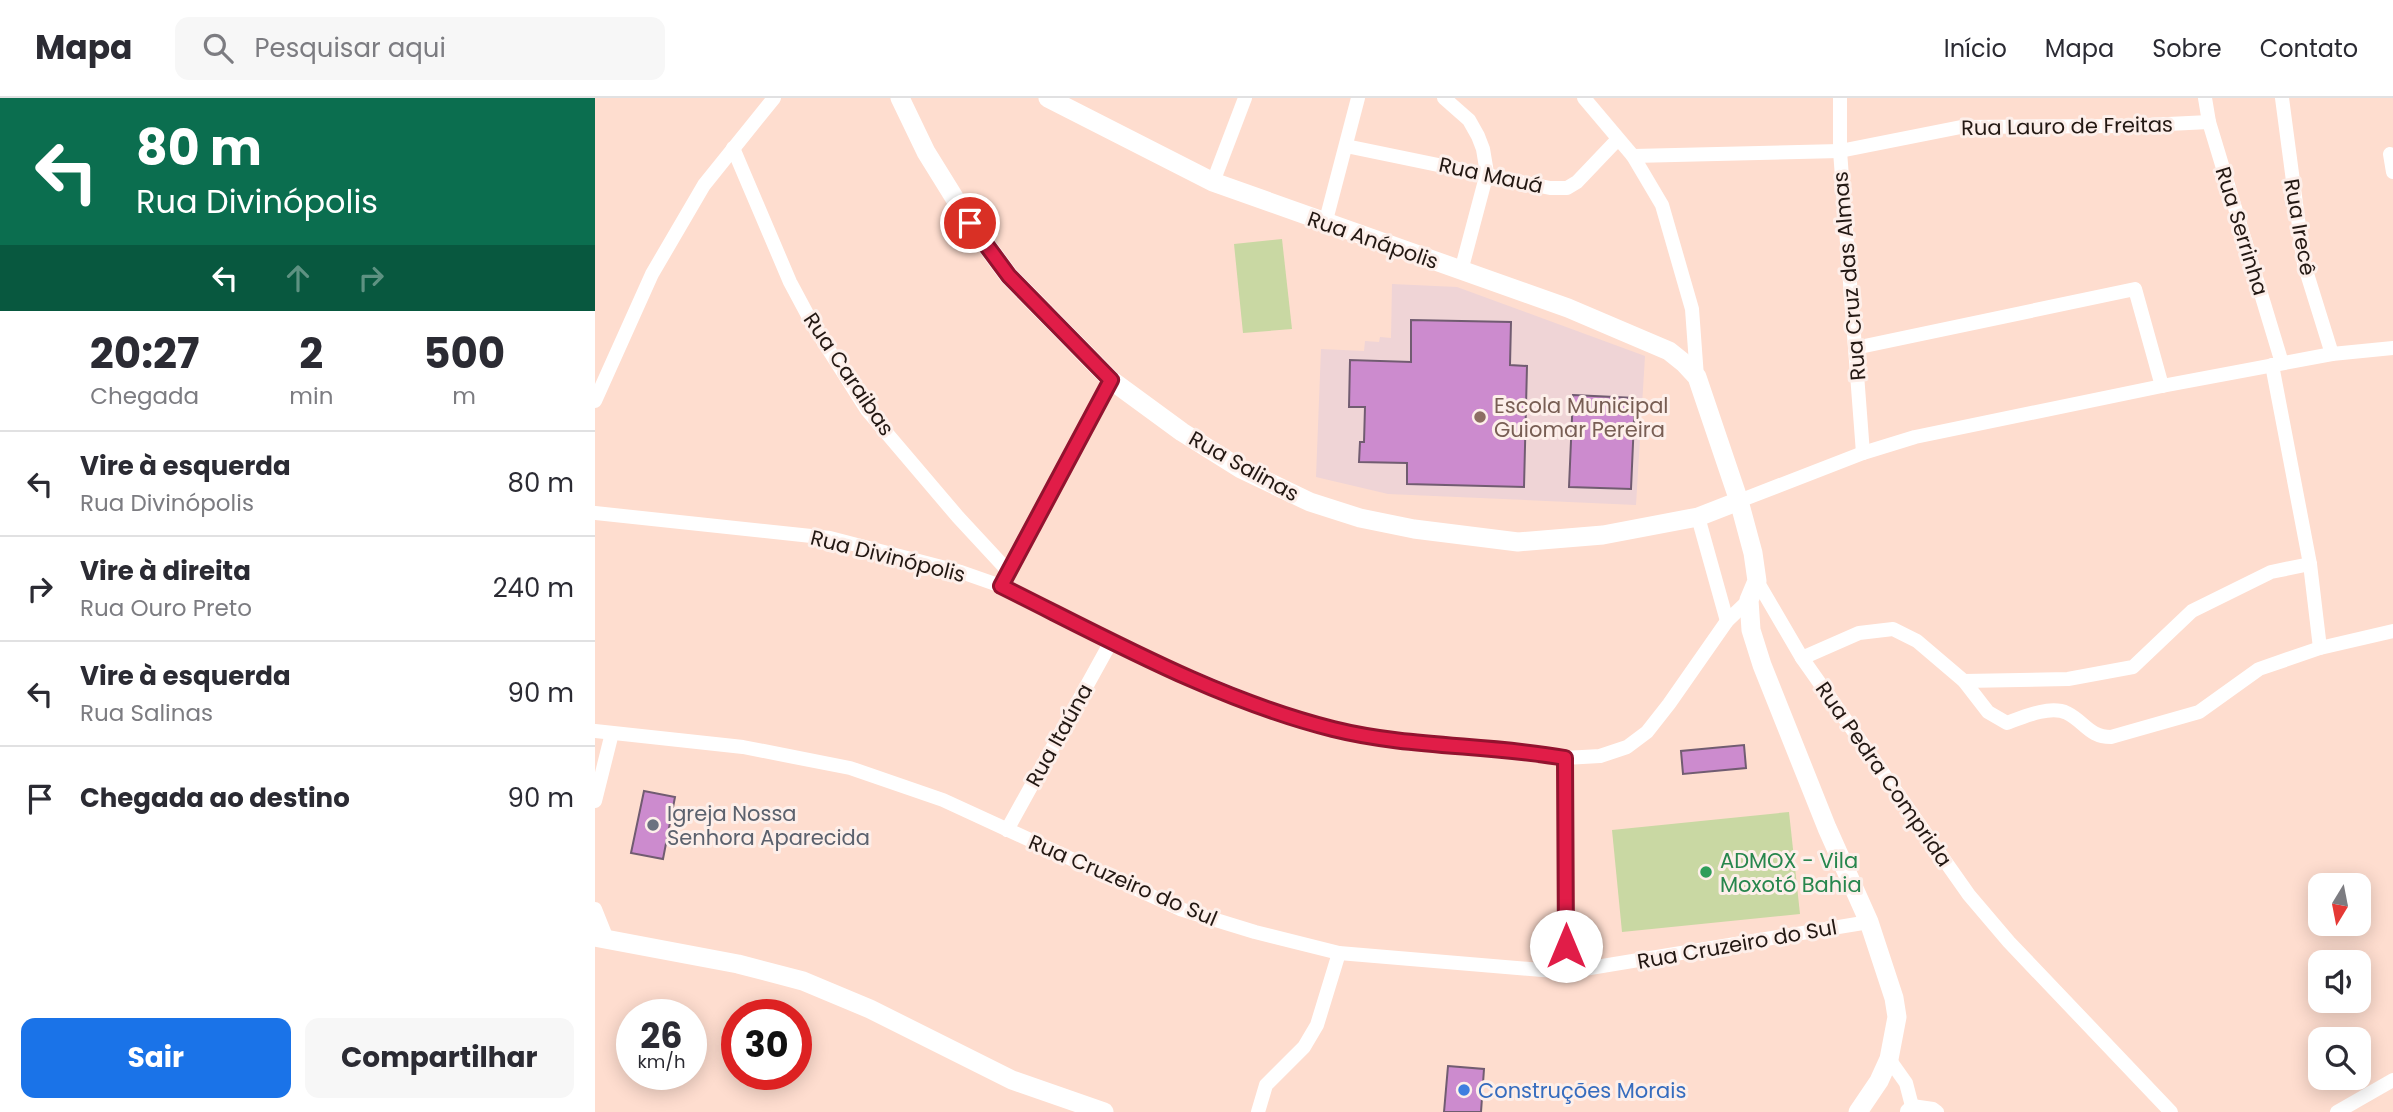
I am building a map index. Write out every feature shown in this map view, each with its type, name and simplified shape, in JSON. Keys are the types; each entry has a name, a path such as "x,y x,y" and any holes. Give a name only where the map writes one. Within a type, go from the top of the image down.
{"street":[{"path":"595,401 652,274 704,185 774,98"},
{"name":"Rua Salinas","path":"900,98 926,152 970,223 1009,276 1111,380 1182,432 1241,469 1310,502 1360,518 1414,529 1518,542 1603,535 1698,517 1739,501"},
{"name":"Rua Anápolis","path":"1048,98 1213,183 1568,307 1669,351 1697,377"},
{"path":"1213,183 1245,98"},
{"path":"1325,224 1358,98"},
{"path":"1444,98 1469,120 1483,149 1487,173 1461,271"},
{"path":"1584,98 1633,156 1662,205 1692,309 1697,377"},
{"name":"Rua Cruz das Almas","path":"1840,98 1840,151 1863,453"},
{"name":"Rua Serrinha","path":"2205,98 2209,122 2277,364 2310,564 2320,648"},
{"name":"Rua Irecê","path":"2282,98 2304,264 2332,354"},
{"name":"Rua Lauro de Freitas","path":"1633,156 1840,151 1961,127 2128,126 2209,122"},
{"name":"Rua Mauá","path":"1346,146 1550,188 1567,188 1577,182 1617,140"},
{"name":"Rua Caraibas","path":"733,148 790,282 813,325 867,410 1009,572"},
{"path":"2390,154 2393,172"},
{"path":"1855,348 2134,289 2162,386"},
{"path":"1739,501 1863,453 1915,437 2277,364 2332,354 2393,348"},
{"name":"Rua Pedra Comprida","path":"1697,377 1739,501 1753,553 1757,581 1802,657 1969,895 2009,942 2171,1112"},
{"path":"1001,586 1111,380"},
{"name":"Rua Divinópolis","path":"595,513 830,538 961,572 1001,586 1171,669 1284,715 1376,738 1496,748 1565,758 1600,756 1627,747 1647,732 1727,621 1749,600"},
{"path":"1698,517 1727,621"},
{"path":"1964,681 2068,679 2133,667 2192,611 2271,572 2310,564"},
{"path":"1757,581 1749,600 1751,630 1762,665 1827,828 1869,922 1894,998 1897,1017 1889,1059 1879,1081 1858,1112"},
{"path":"1802,657 1859,633 1893,629 1917,641 1964,681 1988,712 2007,723 2035,712 2065,712 2098,737 2111,737 2199,712 2259,670 2320,648 2393,631"},
{"name":"Rua Itaúna","path":"1006,830 1112,640"},
{"name":"Rua Cruzeiro do Sul","path":"595,731 743,747 850,768 943,800 1180,909 1255,932 1339,953 1566,972 1869,922"},
{"path":"595,801 612,733"},
{"path":"1565,758 1566,972"},
{"path":"595,909 601,938 738,964 803,981 870,1009 1012,1080 1104,1112"},
{"path":"1258,1112 1266,1085 1304,1046 1317,1025 1339,953"},
{"path":"1889,1059 1906,1083 1909,1109 1933,1109 1937,1112"},
{"path":"2337,1112 2393,1080"}],"shaded area":[{"name":"Escola Municipal Guiomar Pereira","path":"1392,284 1457,287 1645,356 1636,505 1388,494 1316,477 1321,349 1364,351 1365,341 1379,342 1380,337 1391,338"}],"green space":[{"path":"1282,239 1292,329 1243,333 1234,244"},
{"name":"ADMOX - Vila Moxotó Bahia","path":"1789,812 1800,914 1622,932 1612,830"}],"building":[{"path":"1411,320 1511,322 1510,365 1527,366 1524,487 1407,484 1407,463 1359,462 1360,442 1364,442 1365,407 1349,407 1350,360 1411,362"},
{"path":"1573,395 1635,398 1631,489 1569,487"},
{"path":"1744,745 1746,768 1683,774 1681,751"},
{"name":"Igreja Nossa Senhora Aparecida","path":"644,791 675,797 663,859 631,853"},
{"name":"Construções Morais","path":"1448,1066 1484,1069 1481,1112 1444,1112"}],"place":[{"name":"Escola Municipal Guiomar Pereira","path":"1480,417"},
{"name":"Igreja Nossa Senhora Aparecida","path":"653,825"},
{"name":"ADMOX - Vila Moxotó Bahia","path":"1706,872"},
{"name":"Construções Morais","path":"1464,1090"}],"route":[{"path":"970,223 1009,276 1111,380 1001,586 1171,669 1284,715 1376,738 1496,748 1565,758 1566,946"}]}
